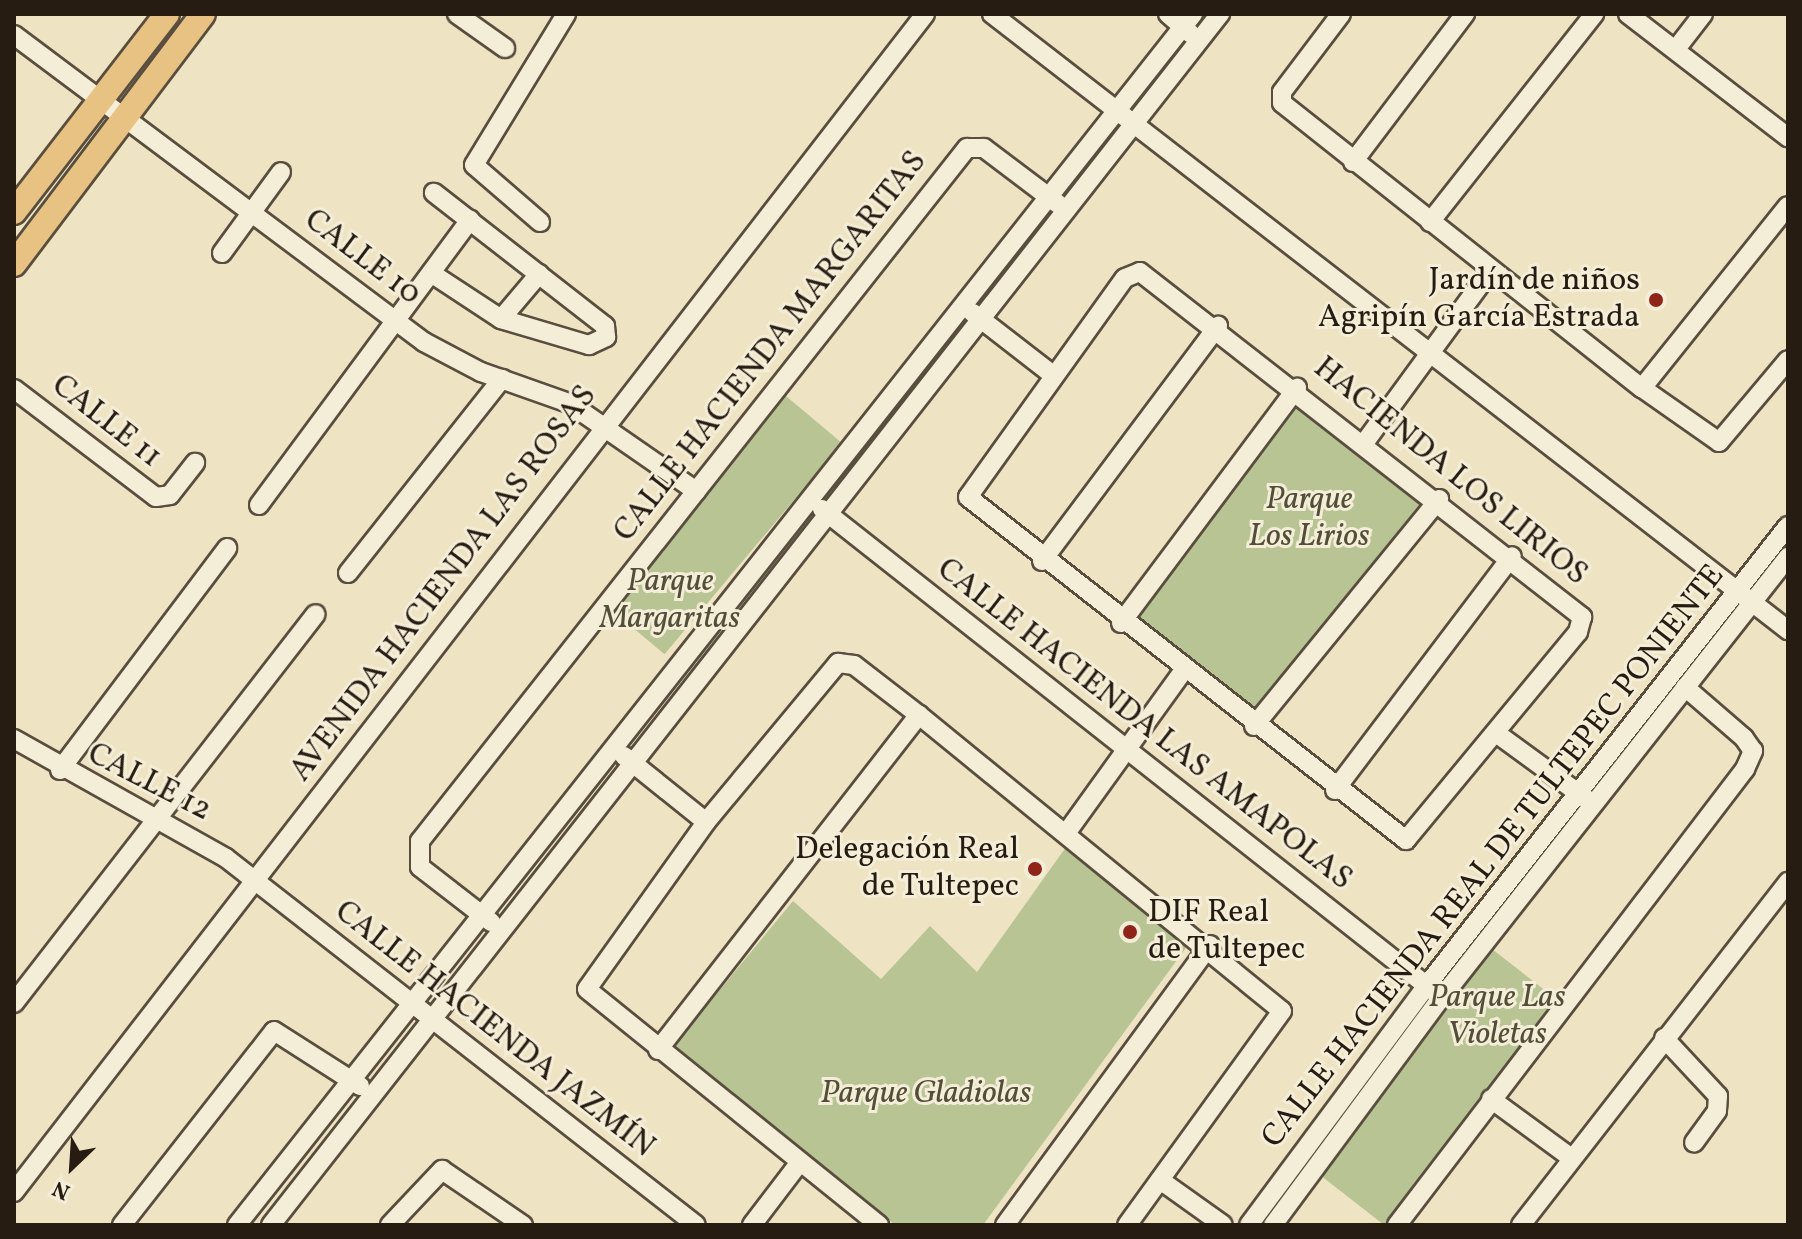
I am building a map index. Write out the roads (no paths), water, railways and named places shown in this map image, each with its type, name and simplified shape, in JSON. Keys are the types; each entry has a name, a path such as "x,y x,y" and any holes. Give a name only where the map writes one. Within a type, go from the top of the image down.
{"main road":[{"path":"14,212 167,14"},
{"path":"14,264 203,14"}],"street":[{"path":"457,14 505,48"},
{"path":"540,222 474,165 566,14"},
{"name":"AVENIDA HACIENDA LAS ROSAS","path":"14,1192 255,883 604,422 925,14"},
{"path":"992,14 1788,630"},
{"path":"1168,14 1188,21 1199,42"},
{"path":"271,1225 1220,14"},
{"path":"1341,14 1282,92 1282,103 1642,388 1719,442 1788,360"},
{"path":"1353,162 1465,14"},
{"path":"1430,222 1594,14"},
{"path":"1628,14 1788,137"},
{"path":"1676,49 1703,14"},
{"path":"237,1225 1188,21"},
{"name":"CALLE 10","path":"14,35 124,121 451,359 604,422 696,491"},
{"name":"CALLE HACIENDA MARGARITAS","path":"502,931 420,867 420,841 967,148 984,148 1066,211"},
{"path":"222,253 281,172"},
{"path":"431,273 501,319 589,345 607,332 539,274 434,193"},
{"path":"1642,388 1788,206"},
{"path":"259,505 470,220"},
{"path":"1365,442 1491,270"},
{"name":"HACIENDA LOS LIRIOS","path":"1140,272 1218,326 1512,556 1582,617 1496,733 1406,840 1335,790 1121,623 968,497 1053,375 1125,278 1140,272"},
{"path":"501,319 539,274"},
{"path":"963,305 1053,375"},
{"path":"1042,561 1218,326"},
{"path":"348,573 502,379"},
{"path":"1121,623 1297,388"},
{"name":"CALLE 11","path":"14,389 164,499 195,463"},
{"name":"CALLE HACIENDA LAS AMAPOLAS","path":"810,499 1434,991"},
{"path":"1254,726 1439,499"},
{"name":"CALLE HACIENDA REAL DE TULTEPEC PONIENTE","path":"1249,1225 1586,798 1737,590 1788,526"},
{"path":"60,770 227,548"},
{"path":"1335,790 1512,556"},
{"name":"CALLE HACIENDA REAL DE TULTEPEC PONIENTE","path":"1586,798 1685,687 1788,557"},
{"path":"14,1003 153,819 316,614"},
{"path":"879,1225 658,1050 587,989 706,822 838,663 854,665 919,715 1210,945 1282,1011 1127,1225"},
{"path":"1067,832 1183,671"},
{"path":"1397,1225 1745,769 1753,751 1744,738 1685,687"},
{"path":"658,1050 919,715"},
{"path":"1496,733 1586,798"},
{"name":"CALLE 12","path":"14,739 60,770 226,858 255,883"},
{"path":"614,748 706,822"},
{"path":"1521,1225 1570,1157 1788,882"},
{"name":"CALLE HACIENDA JAZMÍN","path":"255,883 696,1225"},
{"path":"1005,1225 1210,945"},
{"name":"CALLE HACIENDA REAL DE TULTEPEC PONIENTE","path":"1273,1225 1434,991"},
{"path":"122,1225 274,1031 373,1095"},
{"path":"1664,1038 1718,1096 1717,1111 1694,1143"},
{"path":"1491,1099 1570,1157"},
{"path":"752,1225 800,1162"},
{"path":"390,1225 442,1170 516,1223"},
{"path":"1160,1180 1223,1225"}],"place":[{"name":"Jardín de niños Agripín García Estrada","path":"1656,300"},
{"name":"Delegación Real de Tultepec","path":"1035,869"},
{"name":"DIF Real de Tultepec","path":"1130,932"}],"park label":[{"name":"Parque Los Lirios","path":"1309,520"},
{"name":"Parque Margaritas","path":"670,602"},
{"name":"Parque Las Violetas","path":"1497,1018"},
{"name":"Parque Gladiolas","path":"926,1094"}]}
